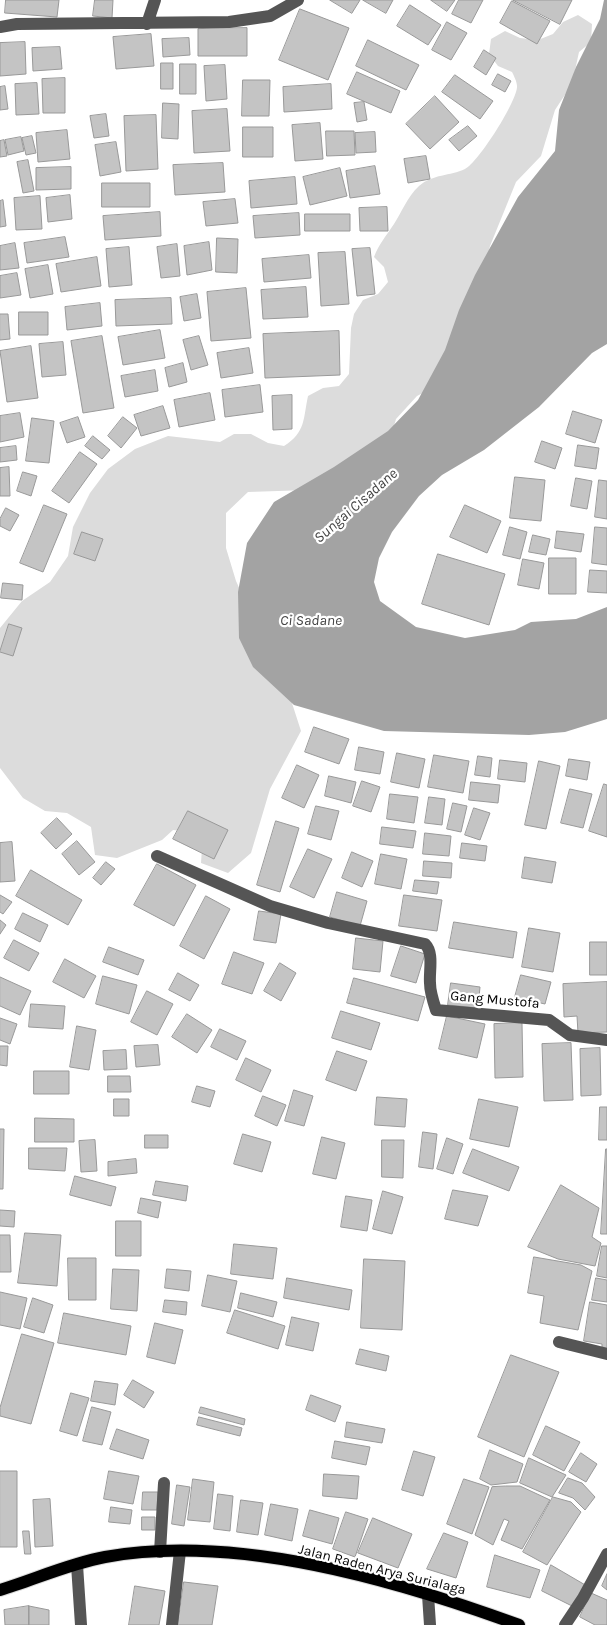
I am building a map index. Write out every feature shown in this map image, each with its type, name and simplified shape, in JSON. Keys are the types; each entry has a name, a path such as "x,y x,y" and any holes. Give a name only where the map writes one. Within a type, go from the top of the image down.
{"main road":[{"name":"Jalan Raden Arya Surialaga","path":"0,1590 104,1557 180,1551 245,1554 304,1564 428,1595 519,1625"}],"street":[{"path":"147,24 155,0"},
{"path":"0,27 18,24 229,22 270,16 298,0"},
{"name":"Gang Mustofa","path":"157,856 270,906 328,923 425,944 429,948 430,982 436,1010 549,1020 570,1035 607,1040"},
{"path":"558,1342 607,1354"},
{"path":"160,1552 164,1483"},
{"path":"172,1625 180,1551"},
{"path":"565,1625 583,1598 607,1554"},
{"path":"77,1565 81,1625"},
{"path":"428,1595 430,1625"}],"shaded area":[{"path":"578,15 592,24 591,42 579,52 572,84 555,110 541,156 516,182 490,246 472,325 446,381 417,396 396,419 387,450 308,490 248,492 226,513 226,548 236,581 291,700 301,731 270,789 251,853 228,873 201,863 203,833 173,830 162,840 117,858 95,855 91,827 67,813 45,811 23,798 0,768 0,628 22,601 50,582 68,556 73,527 90,493 108,469 135,449 168,436 220,442 234,434 251,434 268,443 284,446 296,436 304,418 308,396 323,388 339,386 349,374 351,328 354,314 363,300 378,294 388,282 384,267 374,257 380,244 408,200 424,182 465,169 471,164 487,144 511,104 516,93 516,81 512,72 498,66 489,54 491,39 505,31 520,38 538,40 553,34 563,22"}],"water":[{"name":"Ci Sadane","path":"604,0 607,0 607,344 592,353 539,407 484,450 442,475 419,496 392,532 379,558 374,582 380,601 416,627 465,638 515,630 531,622 576,619 607,607 607,719 565,732 529,735 384,731 294,705 253,667 239,638 238,592 247,543 274,502 334,467 388,431 418,400 445,350 459,310 475,275 518,197 555,151 559,110 576,67 600,19"}],"building":[{"path":"6,0 59,0 57,17 5,13"},
{"path":"95,0 113,0 112,18 93,16"},
{"path":"330,0 360,0 352,13"},
{"path":"363,0 393,0 386,13"},
{"path":"431,0 455,0 447,11"},
{"path":"459,0 483,0 471,23 452,14"},
{"path":"513,0 572,0 560,24"},
{"path":"512,1 550,21 537,44 500,23"},
{"path":"410,5 441,25 428,45 397,26"},
{"path":"300,9 349,28 328,80 279,60"},
{"path":"447,22 467,33 451,60 432,50"},
{"path":"247,28 247,56 198,56 198,29"},
{"path":"151,34 154,66 116,69 113,37"},
{"path":"189,38 190,55 163,57 162,39"},
{"path":"368,40 419,65 406,90 356,66"},
{"path":"25,42 26,74 0,76 0,43"},
{"path":"60,47 62,69 33,71 32,48"},
{"path":"484,50 496,58 486,75 474,67"},
{"path":"161,63 173,63 173,89 161,89"},
{"path":"180,64 196,64 196,94 180,94"},
{"path":"225,65 227,99 206,101 204,66"},
{"path":"357,72 400,91 391,113 347,94"},
{"path":"498,74 511,81 505,92 492,85"},
{"path":"455,75 493,101 480,119 442,92"},
{"path":"65,78 65,113 43,113 42,79"},
{"path":"243,80 270,80 269,116 242,116"},
{"path":"37,83 39,114 16,115 15,84"},
{"path":"331,84 332,109 284,112 283,87"},
{"path":"5,86 8,109 0,110 0,87"},
{"path":"435,96 459,122 430,149 406,124"},
{"path":"364,102 367,120 357,122 354,103"},
{"path":"163,103 179,104 178,139 162,138"},
{"path":"227,109 230,151 194,153 192,111"},
{"path":"106,114 109,136 94,138 90,116"},
{"path":"156,115 158,169 126,171 124,116"},
{"path":"320,123 323,159 295,161 292,125"},
{"path":"468,126 477,136 459,151 449,140"},
{"path":"243,127 273,127 273,157 243,157"},
{"path":"67,130 70,159 38,162 36,133"},
{"path":"326,131 354,131 355,155 327,156"},
{"path":"375,132 376,152 356,153 355,133"},
{"path":"32,136 36,153 26,155 22,138"},
{"path":"21,137 24,151 8,155 5,140"},
{"path":"4,140 7,156 0,157 0,141"},
{"path":"116,142 121,172 100,176 95,145"},
{"path":"426,156 430,179 408,183 404,159"},
{"path":"28,160 34,191 23,193 17,162"},
{"path":"223,163 225,192 175,195 173,165"},
{"path":"375,166 380,194 350,198 346,171"},
{"path":"71,167 71,189 36,190 36,168"},
{"path":"340,168 347,196 310,205 303,177"},
{"path":"295,177 297,204 251,208 249,181"},
{"path":"102,183 150,183 150,207 102,207"},
{"path":"70,195 72,219 48,222 46,198"},
{"path":"40,196 42,229 16,230 14,198"},
{"path":"235,199 238,223 206,226 203,202"},
{"path":"3,200 6,226 0,227 0,201"},
{"path":"387,207 388,231 360,231 359,208"},
{"path":"160,212 161,236 105,240 103,216"},
{"path":"299,213 300,235 255,238 253,216"},
{"path":"305,214 350,214 350,231 305,231"},
{"path":"65,237 69,257 27,263 24,243"},
{"path":"217,238 238,239 237,273 216,272"},
{"path":"209,242 212,270 187,275 184,246"},
{"path":"15,243 19,268 0,270 0,246"},
{"path":"177,244 180,276 161,278 157,247"},
{"path":"129,247 132,285 109,287 106,249"},
{"path":"370,248 375,294 357,296 352,249"},
{"path":"345,252 349,304 321,306 318,253"},
{"path":"309,255 311,278 264,282 262,259"},
{"path":"97,257 101,286 61,292 56,264"},
{"path":"48,265 53,294 30,298 25,269"},
{"path":"17,273 21,295 0,298 0,276"},
{"path":"306,287 308,317 263,319 261,290"},
{"path":"246,288 251,338 211,341 207,292"},
{"path":"197,294 201,318 184,321 180,297"},
{"path":"171,298 172,324 116,326 115,300"},
{"path":"100,303 102,326 67,330 65,307"},
{"path":"19,312 48,312 48,335 19,335"},
{"path":"0,314 8,314 10,339 0,340"},
{"path":"160,330 165,358 123,365 118,337"},
{"path":"339,331 340,375 265,378 263,334"},
{"path":"102,336 114,408 83,413 71,341"},
{"path":"199,336 208,365 191,370 183,340"},
{"path":"63,342 66,375 42,377 39,344"},
{"path":"31,346 38,398 7,402 0,351"},
{"path":"249,348 253,373 221,378 217,353"},
{"path":"183,363 187,382 169,387 165,368"},
{"path":"155,370 158,391 125,397 121,376"},
{"path":"260,385 263,412 225,417 222,390"},
{"path":"210,393 215,420 179,427 174,400"},
{"path":"292,395 292,429 273,430 272,396"},
{"path":"163,406 170,428 141,436 134,415"},
{"path":"573,411 602,420 595,443 566,434"},
{"path":"20,413 24,437 0,442 0,416"},
{"path":"78,417 85,437 67,443 60,423"},
{"path":"123,417 137,428 121,448 108,436"},
{"path":"32,418 54,421 49,463 26,461"},
{"path":"93,436 110,450 102,459 85,446"},
{"path":"542,441 562,448 555,469 535,462"},
{"path":"578,445 599,448 596,469 575,466"},
{"path":"16,446 17,460 0,462 0,448"},
{"path":"80,452 97,464 69,503 52,491"},
{"path":"9,467 10,496 0,496 0,468"},
{"path":"23,472 37,476 31,496 17,491"},
{"path":"515,477 545,480 541,521 510,518"},
{"path":"576,478 592,481 587,509 571,506"},
{"path":"599,480 607,481 607,519 595,517"},
{"path":"44,505 67,514 43,572 20,563"},
{"path":"465,505 501,521 487,553 450,537"},
{"path":"6,508 19,515 10,531 0,526 0,519"},
{"path":"510,527 527,532 520,559 503,555"},
{"path":"595,527 607,528 607,565 592,563"},
{"path":"557,531 584,534 581,552 555,548"},
{"path":"82,532 103,539 95,561 74,554"},
{"path":"533,535 550,539 546,555 529,552"},
{"path":"438,554 505,574 489,625 422,604"},
{"path":"549,558 576,558 576,594 549,594"},
{"path":"523,559 544,563 539,589 518,585"},
{"path":"590,570 607,571 607,593 588,592"},
{"path":"3,583 23,585 22,600 1,598"},
{"path":"9,624 22,628 13,656 0,652"},
{"path":"314,727 349,739 339,764 305,752"},
{"path":"359,747 384,752 380,774 355,770"},
{"path":"397,753 425,759 419,788 391,782"},
{"path":"434,755 469,761 463,793 428,787"},
{"path":"478,756 492,758 490,777 475,775"},
{"path":"569,759 590,762 587,780 566,776"},
{"path":"500,760 527,763 525,782 498,779"},
{"path":"539,761 560,766 546,829 525,825"},
{"path":"297,765 319,775 304,808 282,798"},
{"path":"329,776 356,782 351,803 325,796"},
{"path":"362,781 380,787 371,812 353,806"},
{"path":"471,782 500,785 498,803 469,800"},
{"path":"604,784 607,785 607,837 589,831"},
{"path":"570,789 592,794 583,828 561,823"},
{"path":"390,794 418,797 414,823 387,819"},
{"path":"429,797 445,799 442,825 425,823"},
{"path":"453,803 467,806 461,832 447,829"},
{"path":"316,806 339,811 331,840 308,834"},
{"path":"474,808 490,813 480,840 465,835"},
{"path":"188,811 228,830 214,859 173,839"},
{"path":"57,818 72,834 56,849 41,833"},
{"path":"276,821 299,828 280,892 257,885"},
{"path":"382,827 416,831 413,848 380,844"},
{"path":"425,833 451,836 449,856 423,854"},
{"path":"77,841 95,862 79,875 62,854"},
{"path":"12,842 15,881 0,882 0,843"},
{"path":"462,843 487,846 485,861 460,858"},
{"path":"308,849 332,859 314,898 290,887"},
{"path":"352,852 373,861 362,887 342,878"},
{"path":"381,854 407,859 401,889 375,884"},
{"path":"525,857 556,862 552,883 522,878"},
{"path":"424,861 452,863 451,878 423,876"},
{"path":"106,862 115,869 101,885 93,878"},
{"path":"157,864 196,885 174,926 134,905"},
{"path":"31,870 82,900 68,925 16,896"},
{"path":"415,880 439,882 437,894 413,891"},
{"path":"337,892 367,901 360,926 330,917"},
{"path":"0,895 12,902 3,914 0,912"},
{"path":"404,895 442,900 437,931 399,926"},
{"path":"206,896 230,909 204,959 180,946"},
{"path":"259,911 281,914 276,943 254,940"},
{"path":"23,913 48,925 40,942 15,929"},
{"path":"0,920 6,925 0,934"},
{"path":"454,922 517,932 513,958 449,948"},
{"path":"529,928 560,933 553,972 522,967"},
{"path":"356,938 383,941 380,972 353,969"},
{"path":"14,940 39,953 29,971 4,958"},
{"path":"590,942 607,942 607,975 590,975"},
{"path":"401,946 425,954 416,983 391,976"},
{"path":"109,947 144,960 138,975 103,962"},
{"path":"234,952 264,963 252,994 222,984"},
{"path":"65,959 96,976 84,998 53,982"},
{"path":"280,963 296,973 281,1001 264,991"},
{"path":"178,973 199,985 190,1001 169,990"},
{"path":"521,975 551,982 545,1004 515,997"},
{"path":"103,976 137,985 129,1014 96,1004"},
{"path":"0,977 31,991 20,1015 0,1006"},
{"path":"354,978 425,997 418,1021 347,1003"},
{"path":"607,982 607,1032 578,1033 577,1016 564,1017 563,984"},
{"path":"451,983 480,987 478,1008 448,1005"},
{"path":"147,991 173,1004 157,1035 131,1022"},
{"path":"31,1004 65,1006 63,1029 29,1027"},
{"path":"341,1011 380,1023 371,1050 332,1038"},
{"path":"187,1014 212,1030 197,1053 172,1037"},
{"path":"447,1016 485,1024 477,1058 439,1049"},
{"path":"0,1018 17,1024 10,1044 0,1040"},
{"path":"522,1023 523,1077 495,1078 494,1024"},
{"path":"77,1026 96,1030 89,1070 70,1067"},
{"path":"220,1029 246,1041 237,1060 211,1047"},
{"path":"571,1043 573,1100 544,1101 542,1044"},
{"path":"158,1045 160,1065 136,1067 134,1046"},
{"path":"0,1046 8,1046 7,1066 0,1065"},
{"path":"600,1048 601,1095 581,1096 580,1049"},
{"path":"126,1050 127,1069 104,1070 103,1051"},
{"path":"337,1051 367,1061 356,1091 326,1080"},
{"path":"246,1058 271,1070 261,1092 236,1080"},
{"path":"34,1071 69,1071 69,1094 34,1094"},
{"path":"108,1076 130,1076 131,1092 108,1092"},
{"path":"197,1086 215,1091 210,1107 192,1102"},
{"path":"294,1090 313,1096 304,1126 285,1121"},
{"path":"263,1096 286,1105 277,1126 255,1116"},
{"path":"377,1097 407,1099 405,1127 375,1125"},
{"path":"114,1099 129,1099 129,1116 114,1116"},
{"path":"479,1099 518,1107 509,1147 470,1139"},
{"path":"600,1107 607,1107 607,1140 599,1140"},
{"path":"35,1118 74,1119 74,1142 35,1142"},
{"path":"0,1129 4,1129 3,1189 0,1189"},
{"path":"423,1132 437,1134 433,1169 419,1167"},
{"path":"243,1134 271,1142 262,1172 234,1164"},
{"path":"145,1135 168,1135 168,1148 145,1148"},
{"path":"322,1137 345,1143 336,1179 313,1174"},
{"path":"447,1138 463,1144 453,1174 437,1169"},
{"path":"95,1140 97,1171 81,1172 79,1141"},
{"path":"382,1140 404,1140 403,1178 382,1177"},
{"path":"29,1148 67,1148 65,1171 29,1169"},
{"path":"473,1149 519,1167 509,1191 463,1173"},
{"path":"606,1149 607,1234 601,1234"},
{"path":"136,1159 137,1173 108,1176 108,1162"},
{"path":"75,1176 116,1187 111,1206 70,1195"},
{"path":"156,1181 188,1186 186,1201 153,1195"},
{"path":"561,1185 599,1208 592,1237 601,1243 595,1266 558,1259 528,1247"},
{"path":"453,1190 488,1196 478,1226 445,1219"},
{"path":"383,1191 403,1197 392,1234 373,1229"},
{"path":"346,1196 372,1200 367,1231 341,1227"},
{"path":"141,1198 161,1202 158,1218 138,1213"},
{"path":"0,1210 15,1211 14,1227 0,1226"},
{"path":"116,1221 141,1221 141,1256 116,1256"},
{"path":"25,1233 61,1235 57,1286 18,1283"},
{"path":"0,1235 10,1235 11,1272 0,1272"},
{"path":"234,1244 277,1248 273,1279 231,1274"},
{"path":"602,1246 607,1246 607,1278 597,1276"},
{"path":"534,1257 581,1265 592,1271 578,1330 540,1323 544,1296 528,1293"},
{"path":"68,1258 96,1258 96,1300 69,1300"},
{"path":"364,1259 405,1261 402,1330 361,1328"},
{"path":"113,1269 139,1270 137,1311 111,1309"},
{"path":"167,1269 191,1271 189,1291 165,1288"},
{"path":"208,1275 237,1281 230,1312 202,1306"},
{"path":"287,1278 352,1290 349,1310 284,1298"},
{"path":"596,1278 607,1280 607,1302 592,1300"},
{"path":"0,1292 27,1298 20,1329 0,1325"},
{"path":"241,1293 277,1302 273,1317 238,1308"},
{"path":"33,1298 53,1305 44,1333 24,1327"},
{"path":"165,1300 187,1302 186,1315 163,1312"},
{"path":"590,1302 607,1305 607,1349 602,1348 602,1344 584,1341"},
{"path":"235,1310 285,1326 278,1349 227,1333"},
{"path":"64,1313 131,1326 126,1355 58,1343"},
{"path":"292,1317 319,1323 313,1351 286,1345"},
{"path":"155,1323 183,1330 175,1364 147,1357"},
{"path":"22,1334 54,1343 31,1424 0,1416 0,1408"},
{"path":"360,1349 389,1356 386,1371 356,1364"},
{"path":"511,1355 559,1372 524,1457 478,1437"},
{"path":"133,1380 154,1392 144,1408 124,1395"},
{"path":"95,1381 118,1384 115,1405 91,1401"},
{"path":"71,1393 89,1398 77,1436 60,1431"},
{"path":"311,1395 341,1406 335,1422 306,1410"},
{"path":"92,1407 111,1412 102,1445 83,1441"},
{"path":"201,1407 245,1419 244,1425 199,1413"},
{"path":"199,1417 242,1428 240,1436 197,1425"},
{"path":"347,1422 385,1429 382,1443 345,1437"},
{"path":"546,1426 580,1442 564,1471 533,1455"},
{"path":"117,1429 149,1440 143,1459 110,1449"},
{"path":"335,1441 370,1447 366,1465 332,1458"},
{"path":"490,1450 523,1464 517,1482 491,1485 480,1479"},
{"path":"414,1451 435,1457 423,1496 402,1490"},
{"path":"581,1453 597,1464 586,1482 569,1472"},
{"path":"529,1458 566,1475 552,1497 520,1483"},
{"path":"0,1471 17,1471 17,1547 0,1547"},
{"path":"109,1471 139,1476 133,1504 104,1499"},
{"path":"324,1474 359,1476 357,1499 323,1496"},
{"path":"568,1478 582,1483 595,1497 585,1510 573,1498 559,1493"},
{"path":"193,1479 214,1482 210,1522 188,1520"},
{"path":"464,1479 489,1487 472,1534 447,1524"},
{"path":"177,1485 190,1487 184,1526 172,1524"},
{"path":"520,1486 550,1500 522,1549 501,1540 509,1521 504,1519 493,1545 475,1535 492,1487"},
{"path":"143,1492 158,1492 157,1510 142,1510"},
{"path":"218,1494 233,1496 230,1531 214,1529"},
{"path":"553,1497 571,1502 581,1512 547,1565 523,1552"},
{"path":"50,1499 53,1546 35,1547 33,1500"},
{"path":"241,1500 263,1503 258,1535 237,1532"},
{"path":"271,1504 298,1509 292,1541 265,1535"},
{"path":"111,1507 132,1510 130,1524 109,1522"},
{"path":"310,1510 339,1518 332,1544 303,1536"},
{"path":"346,1512 368,1519 355,1557 333,1549"},
{"path":"142,1517 155,1517 155,1530 142,1530"},
{"path":"373,1518 412,1534 398,1568 358,1553"},
{"path":"23,1531 29,1531 31,1554 25,1554"},
{"path":"444,1533 468,1542 456,1578 427,1569"},
{"path":"495,1555 540,1570 530,1598 487,1587"},
{"path":"551,1565 587,1586 574,1607 542,1591"},
{"path":"607,1574 607,1590 602,1586"},
{"path":"184,1582 218,1586 212,1625 178,1625"},
{"path":"135,1586 165,1591 159,1625 129,1625"},
{"path":"591,1593 607,1600 607,1625 595,1625 580,1617"},
{"path":"29,1606 29,1625 5,1625 4,1610"},
{"path":"29,1606 49,1610 49,1625 29,1625"}],"water label":[{"name":"Sungai Cisadane","path":"356,506"}]}
